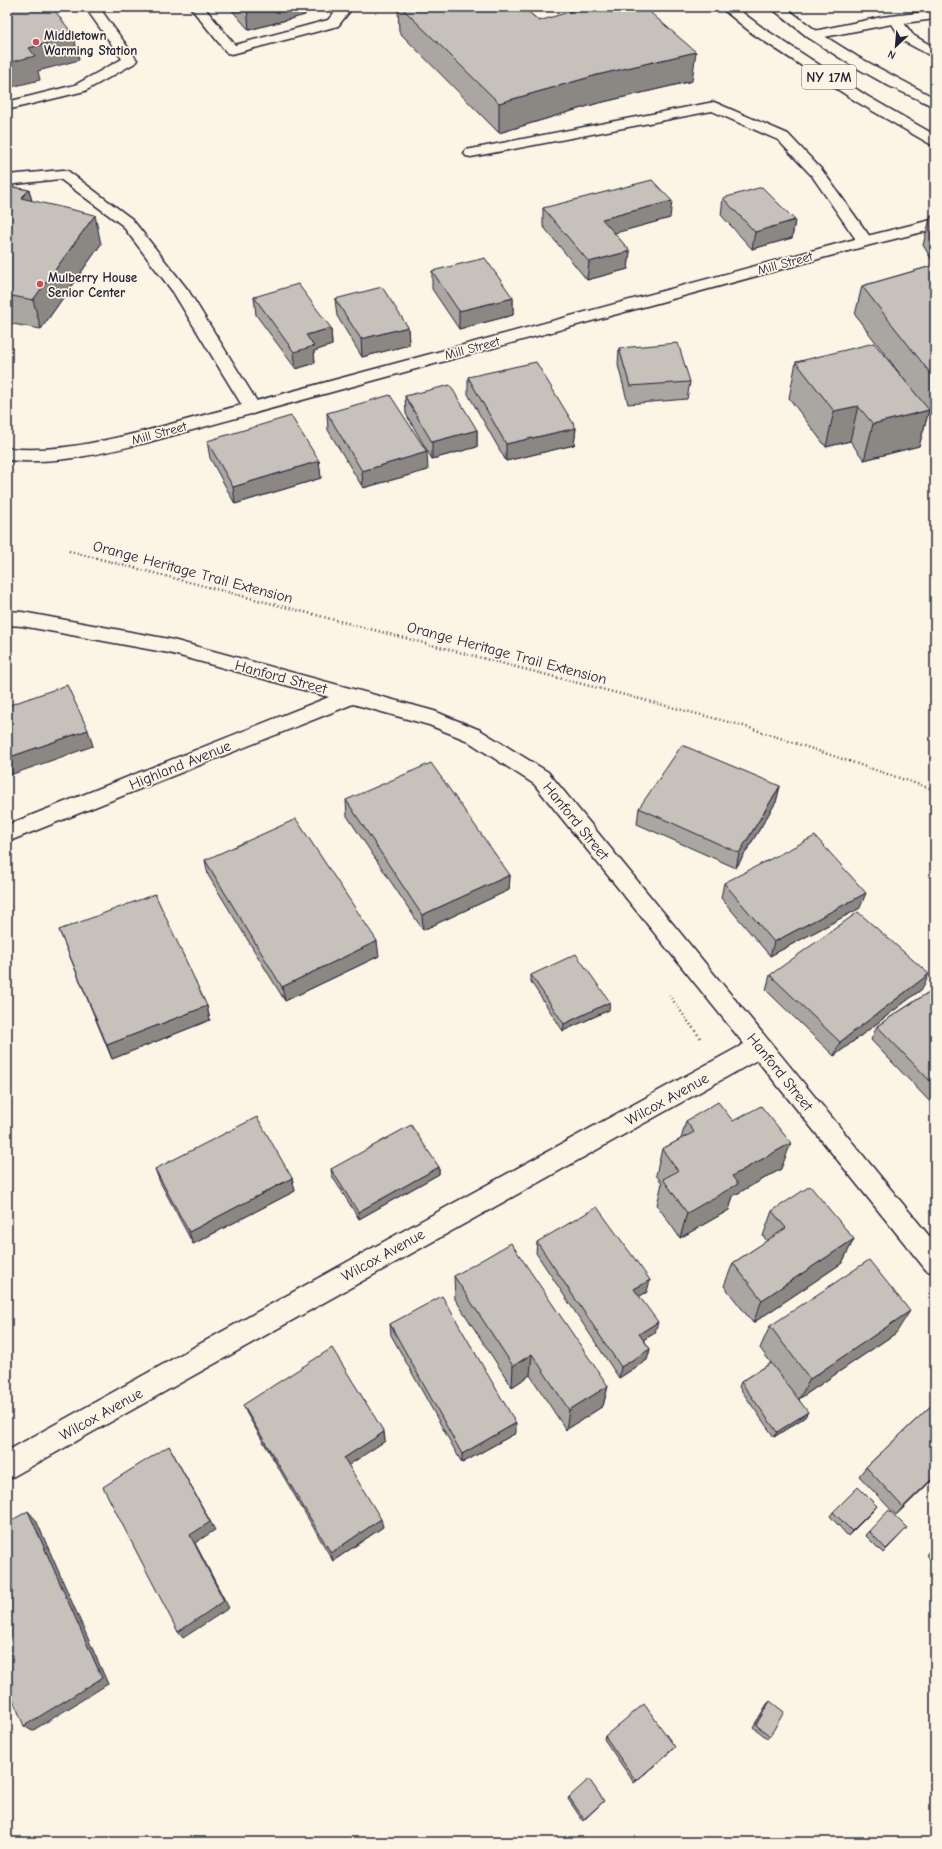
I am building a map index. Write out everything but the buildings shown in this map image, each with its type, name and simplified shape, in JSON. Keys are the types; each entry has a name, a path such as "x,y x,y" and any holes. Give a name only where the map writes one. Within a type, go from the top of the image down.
{"street":[{"path":"7,106 80,88 130,60 92,7"},
{"path":"197,7 232,50 333,23 346,7"},
{"name":"NY 17M","path":"727,7 758,31 862,99 934,141"},
{"name":"NY 17M","path":"777,7 814,35 854,59 935,103"},
{"path":"814,35 895,19 935,15"},
{"path":"895,19 908,38 935,54"},
{"path":"471,153 714,106 783,137 817,173 865,242"},
{"path":"7,180 63,174 127,222 180,290 252,408"},
{"name":"Mill Street","path":"7,454 19,456 44,456 80,453 935,224"},
{"name":"Hanford Street","path":"7,618 169,646 434,719 473,734 541,778 935,1262"},
{"name":"Highland Avenue","path":"7,834 353,696"},
{"name":"Wilcox Avenue","path":"7,1466 430,1229 760,1047"}],"path":[{"name":"Orange Heritage Trail Extension","path":"69,551 744,726 935,790"},
{"path":"668,994 701,1039"}],"place":[{"name":"Middletown Warming Station","path":"36,42"},
{"name":"Mulberry House Senior Center","path":"40,284"}]}
